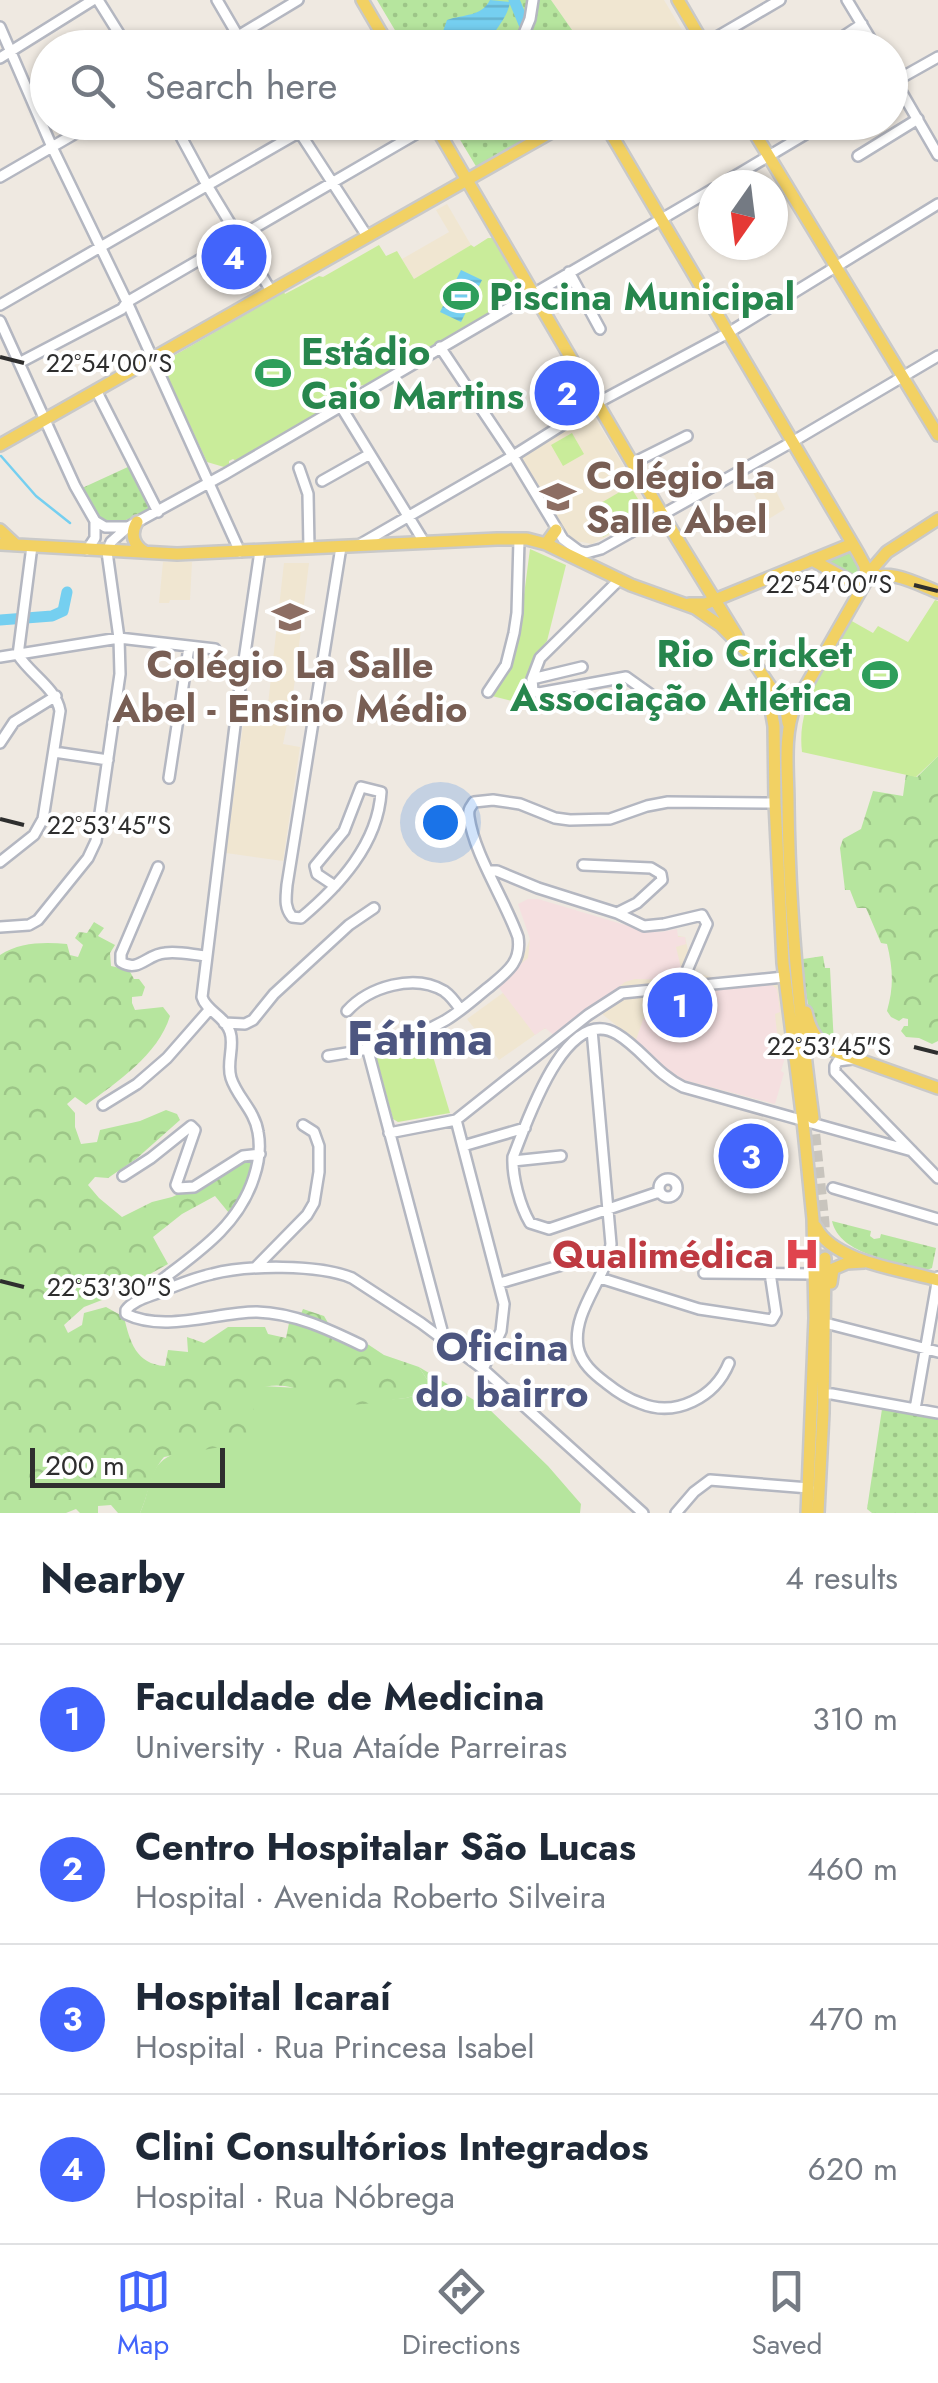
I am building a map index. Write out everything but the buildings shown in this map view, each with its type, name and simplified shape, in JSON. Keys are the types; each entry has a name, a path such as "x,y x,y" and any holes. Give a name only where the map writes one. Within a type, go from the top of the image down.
{"main road":[{"path":"362,0 380,30"},
{"path":"678,0 694,30"},
{"path":"443,140 662,514 786,710 788,827 813,1219 821,1442 818,1513"},
{"path":"0,446 537,140"},
{"path":"614,140 865,566 864,582"},
{"path":"758,140 938,436"},
{"path":"788,723 794,705 882,556 938,519"},
{"path":"132,525 133,538 146,553"},
{"path":"0,530 15,544"},
{"path":"546,544 556,530"},
{"path":"0,544 146,553 531,540 619,580 699,606 852,544"},
{"path":"893,548 890,566 902,578"},
{"path":"812,560 847,580 864,582 882,574 938,592"},
{"path":"686,604 720,626 746,652"},
{"path":"766,683 774,726 784,978 808,1120"},
{"path":"796,959 808,1021 822,1044 938,1088"},
{"path":"813,1219 827,1244 846,1254 938,1279"},
{"path":"818,1394 825,1318 824,1258"},
{"path":"825,1318 833,1270 847,1264 873,1262"},
{"path":"807,1513 808,1488 821,1442"}],"street":[{"path":"46,30 96,0 116,30"},
{"path":"217,0 234,30"},
{"path":"246,30 298,0"},
{"path":"526,30 534,0"},
{"path":"729,30 780,0"},
{"path":"847,0 866,30"},
{"path":"853,30 862,24"},
{"path":"0,27 30,95"},
{"path":"0,58 30,40"},
{"path":"908,71 938,57"},
{"path":"908,104 933,134 938,155"},
{"path":"908,125 918,119"},
{"path":"49,140 240,552"},
{"path":"0,177 64,140"},
{"path":"183,140 271,291"},
{"path":"0,305 207,185 276,140"},
{"path":"305,140 366,236"},
{"path":"18,362 122,308 404,140"},
{"path":"746,170 796,140"},
{"path":"858,156 884,140"},
{"path":"0,927 38,920 92,852 96,841 120,686 119,638 106,552 111,542 132,525 698,198"},
{"path":"357,546 598,403 728,334 938,204"},
{"path":"569,272 600,329"},
{"path":"0,322 95,521 95,538 87,550"},
{"path":"440,347 513,456 556,530 566,544 579,552 601,549 938,356"},
{"path":"96,390 158,512"},
{"path":"340,406 424,542"},
{"path":"633,463 687,436"},
{"path":"322,481 370,454"},
{"path":"299,468 308,494 309,548"},
{"path":"95,521 106,527 132,525"},
{"path":"488,692 506,666 514,632 519,540"},
{"path":"0,862 41,825 60,711 56,696 18,655 32,546"},
{"path":"336,886 314,869 344,831 361,788 382,792 368,842 336,886 302,918 296,919 288,911 287,885 340,547"},
{"path":"601,549 603,572"},
{"path":"260,551 202,997 205,1006 230,1032 230,1075 254,1117 260,1154 246,1197 226,1226 207,1246 126,1308 128,1315 164,1321 268,1313 319,1325 361,1345"},
{"path":"619,580 540,658 532,679 533,691 626,678 668,708"},
{"path":"0,657 119,638 215,649"},
{"path":"169,778 189,646"},
{"path":"532,679 582,668"},
{"path":"0,744 14,722 56,696"},
{"path":"54,752 108,760"},
{"path":"328,1056 368,1050 423,1032 460,1009 506,973 518,958 518,937 488,871 469,816 474,802 520,804 570,820 610,819 668,802 775,803"},
{"path":"344,831 368,842"},
{"path":"583,864 643,867 662,874 662,880 637,903 617,913"},
{"path":"158,867 120,954 121,962 136,967 165,952 206,956"},
{"path":"488,871 617,913 644,926 702,915 707,924 680,987"},
{"path":"498,890 508,876"},
{"path":"224,1023 245,1024 254,1020 274,994 349,925 374,908"},
{"path":"688,970 700,985"},
{"path":"389,1133 456,1120 613,997 635,991 784,978"},
{"path":"347,1011 373,993 415,982 442,990 460,1009"},
{"path":"104,1105 167,1058 210,1008"},
{"path":"658,1192 549,1228 530,1223 525,1214 513,1161 525,1128 545,1080 574,1042 592,1030 602,1028 618,1034 664,1076 683,1087 912,1151"},
{"path":"592,1030 610,1209 610,1251 579,1327 580,1352 591,1371 613,1388 650,1406 684,1405 709,1393 730,1363"},
{"path":"368,1050 444,1340"},
{"path":"855,1058 838,1060 836,1072 936,1175"},
{"path":"456,1120 504,1304 504,1322 483,1368"},
{"path":"255,1268 314,1203 319,1179 318,1146 314,1132 303,1125"},
{"path":"122,1176 190,1126 195,1130 178,1188 194,1187 237,1159 260,1154"},
{"path":"463,1146 525,1128"},
{"path":"890,1145 896,1134"},
{"path":"513,1161 561,1156"},
{"path":"833,1188 938,1219"},
{"path":"500,1282 610,1251"},
{"path":"134,1302 214,1273 255,1268 311,1269 358,1281 483,1368 643,1513"},
{"path":"704,1273 815,1274"},
{"path":"600,1278 700,1309 772,1320 776,1313 770,1274"},
{"path":"914,1409 938,1279"},
{"path":"421,1323 438,1312"},
{"path":"825,1318 938,1352"},
{"path":"818,1394 938,1413"},
{"path":"676,1513 710,1480 808,1488"}],"shaded area":[{"path":"551,0 664,0 682,30 572,30"},
{"path":"447,204 471,245 414,279 402,259 449,232 436,210"},
{"name":"Colégio La Salle Abel","path":"591,416 652,514 592,544 577,541 566,533 520,457"},
{"path":"767,473 785,509 767,520 749,484"},
{"path":"163,562 192,562 190,600 159,603"},
{"path":"284,563 309,563 283,744 300,747 283,861 226,853 245,710 267,713"},
{"path":"528,899 642,930 685,937 693,972 746,987 784,977 785,1055 772,1102 775,1104 684,1080 596,1009 542,1030 499,1060 467,1019 511,987 530,939"},
{"path":"528,899 642,930 677,929 678,937 685,937 686,944 676,947 679,977 625,982 555,1036 545,1028 535,1035 496,984 528,958 530,939 518,904"},
{"path":"772,985 777,989 780,1012 775,1014 779,1052 786,1054 775,1104 684,1080 669,1071 665,1073 636,1040 644,1017 649,1017 652,995"}],"green space":[{"path":"377,0 551,0 572,30 395,30"},
{"path":"460,140 527,140 477,168"},
{"path":"493,238 516,277 509,305 428,348 417,350 414,358 365,385 356,386 355,391 236,461 229,461 229,465 207,462 163,362 284,292 323,277 379,245 386,256 397,251 414,279"},
{"path":"572,433 584,454 563,466 551,445"},
{"path":"130,466 149,510 119,523 104,523 80,489"},
{"path":"630,486 646,512 603,537 587,511"},
{"path":"530,549 566,565 547,641 535,661 526,700 512,701 492,696 514,644"},
{"path":"851,550 859,565 859,576 825,560"},
{"name":"Rio Cricket Associação Atlética","path":"935,600 938,756 916,777 802,752 801,734 809,700 850,620 873,633 878,626 908,642"},
{"path":"938,756 938,1041 932,1044 906,1037 901,1031 908,1026 908,1019 899,1021 887,1011 892,978 887,944 881,943 866,908 857,908 850,890 845,890 840,848 843,839 861,829 873,791 903,796 906,774 917,777"},
{"path":"94,922 104,928 98,936 115,945 110,953 111,966 129,970 145,987 142,996 132,997 135,1010 163,1007 170,1016 156,1043 123,1077 86,1105 75,1097 67,1104 75,1113 81,1144 97,1142 100,1130 166,1110 177,1114 180,1120 136,1159 108,1178 95,1177 88,1185 122,1217 210,1180 250,1154 255,1165 244,1194 229,1213 215,1196 182,1214 153,1237 168,1264 123,1289 110,1279 104,1284 106,1294 102,1300 84,1307 64,1325 68,1333 82,1325 84,1313 106,1307 124,1317 132,1343 141,1356 165,1366 168,1350 188,1352 187,1337 204,1343 228,1327 265,1327 268,1334 286,1338 289,1323 298,1321 303,1309 324,1316 334,1333 363,1341 384,1355 419,1367 437,1399 432,1402 416,1395 347,1405 289,1387 267,1386 254,1390 254,1441 164,1457 140,1513 118,1513 111,1505 98,1506 98,1513 80,1513 76,1509 66,1513 0,1513 0,955 24,945 50,943 67,944 70,955 78,957 83,945 75,938 79,932 87,933"},
{"path":"823,956 825,968 830,968 834,1045 812,1018 805,982 803,959"},
{"path":"426,1033 450,1113 398,1122 393,1119 376,1056 384,1045"},
{"path":"832,1221 871,1231 874,1239 881,1234 936,1248 932,1268 901,1264 857,1249 837,1233"},
{"path":"419,1367 489,1409 548,1466 581,1504 580,1513 140,1513 160,1463 254,1389 298,1388 342,1404 416,1395 432,1402 436,1399 432,1387"},
{"path":"882,1409 938,1419 938,1513 872,1513 867,1509"}],"water":[{"path":"490,0 510,2 496,30 443,30 447,20 477,12"},
{"name":"Piscina Municipal","path":"461,270 482,280 461,322 440,312"}],"waterway":[{"path":"514,0 526,30"},
{"path":"1,456 36,496 70,523"},
{"path":"0,620 52,616 63,611 67,592"}],"tunnel":[{"path":"813,1118 825,1258"}],"place":[{"name":"Clini Consultórios Integrados","path":"234,257"},
{"name":"Piscina Municipal","path":"461,296"},
{"name":"Estádio Caio Martins","path":"273,373"},
{"name":"Centro Hospitalar São Lucas","path":"567,393"},
{"name":"Colégio La Salle Abel","path":"558,497"},
{"name":"Colégio La Salle Abel - Ensino Médio","path":"290,617"},
{"name":"Rio Cricket Associação Atlética","path":"880,675"},
{"name":"Faculdade de Medicina","path":"680,1005"},
{"name":"Hospital Icaraí","path":"751,1156"},
{"name":"Qualimédica","path":"802,1254"}],"district":[{"name":"Fátima","path":"420,1038"},
{"name":"Oficina do bairro","path":"502,1370"}]}
